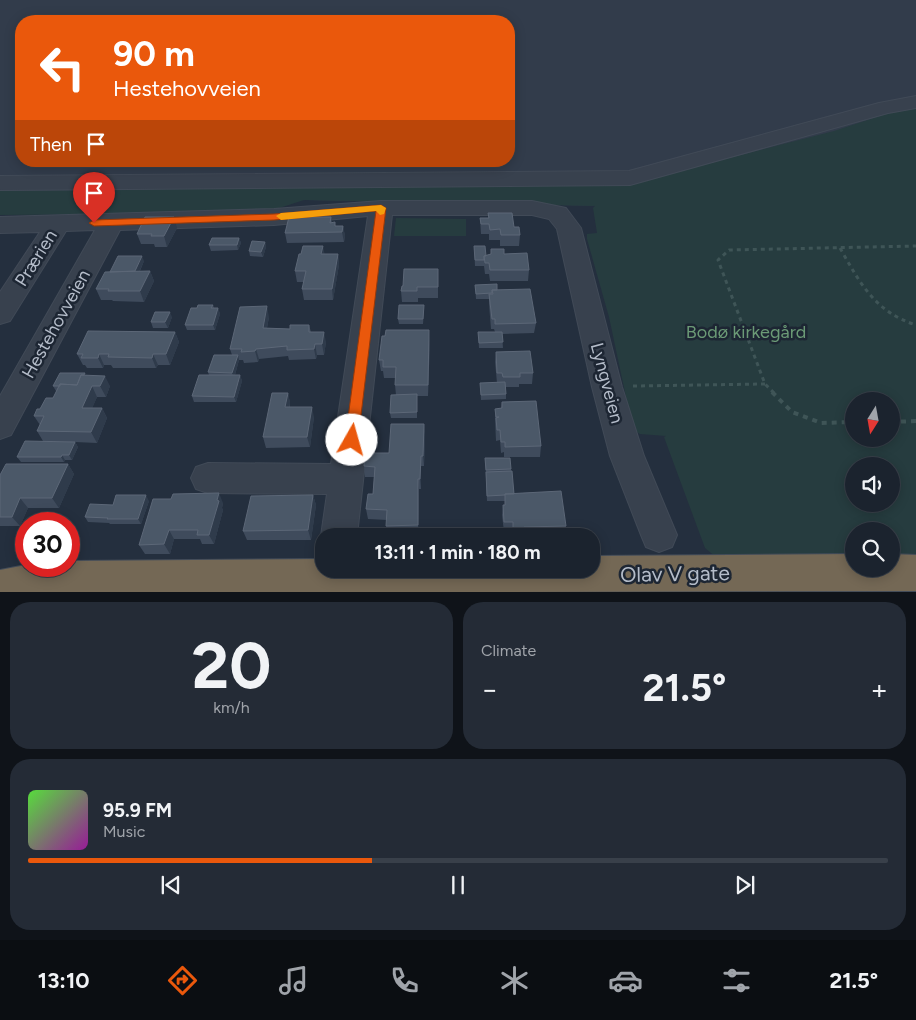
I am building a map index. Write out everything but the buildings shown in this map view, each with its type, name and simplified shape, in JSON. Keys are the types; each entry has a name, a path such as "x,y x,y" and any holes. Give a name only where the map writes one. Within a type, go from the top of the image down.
{"highway":[{"name":"Olav V gate","path":"0,572 43,580 806,572 916,573"},
{"name":"Olav V gate","path":"0,589 43,580"}],"street":[{"path":"0,183 630,178 886,106 916,102"},
{"path":"58,224 274,217 381,208 340,528"},
{"name":"Lyngveien","path":"381,208 532,208 557,213 569,228 607,387 627,456 658,535"},
{"name":"Hestehovveien","path":"0,426 112,222"},
{"name":"Prærien","path":"0,225 58,224"},
{"name":"Prærien","path":"0,314 58,224"},
{"path":"208,478 347,479"}],"path":[{"path":"845,422 820,423 792,412 765,384 718,260 729,250 916,246"},
{"path":"840,248 867,294 886,312 916,325"},
{"path":"607,387 765,384"},
{"path":"900,422 916,421"}],"shaded area":[{"path":"0,0 916,0 916,201 603,206 304,200 0,203"}],"green space":[{"name":"Bodø kirkegård","path":"916,108 916,560 900,560 900,522 845,522 845,561 722,562 705,548 664,437 666,436 640,434 633,430 609,317 587,239 587,234 597,233 593,208 595,206 304,200 264,213 0,215 0,191 629,184 834,131 895,111"},
{"path":"396,218 466,219 466,236 394,236"}],"slow traffic":[{"path":"281,216 381,208 380,212"}],"route":[{"path":"94,223 274,217 381,208 352,440"}]}
